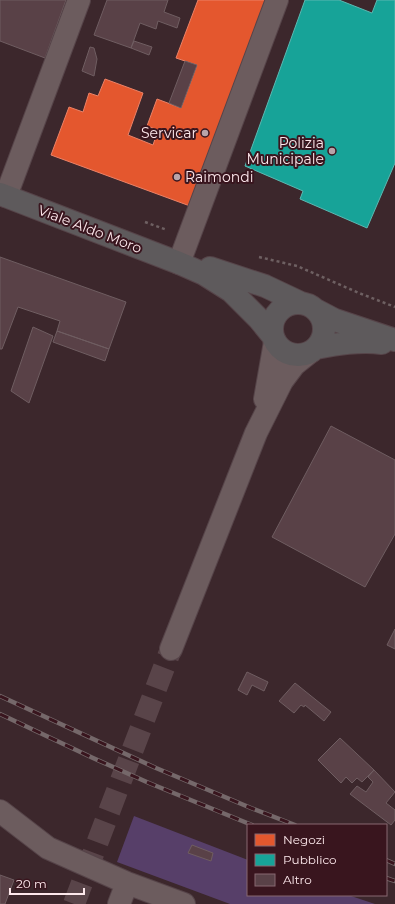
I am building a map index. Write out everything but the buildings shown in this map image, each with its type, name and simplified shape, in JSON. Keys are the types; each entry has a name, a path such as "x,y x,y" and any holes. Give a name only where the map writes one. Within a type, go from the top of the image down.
{"main road":[{"name":"Viale Aldo Moro","path":"3,195 180,263 204,274 231,291 259,319 273,338"},
{"name":"Viale Aldo Moro","path":"180,263 210,268 266,286 335,320 395,340"},
{"path":"312,350 321,342 324,334 322,317 309,306 292,303 284,306 277,312 273,320 273,338 279,348 293,355 301,355 312,350 334,344 371,341 395,344"}],"street":[{"path":"3,195 79,0"},
{"path":"180,263 276,0"},
{"path":"171,649 263,412 268,386 273,338"},
{"path":"256,433 282,381 294,365 312,350"},
{"path":"0,811 48,848 127,883 184,904"},
{"path":"120,904 127,883"}],"shaded area":[{"path":"134,816 247,860 247,896 351,896 375,904 230,904 117,862"}],"tunnel":[{"path":"74,904 171,649"}],"railway":[{"path":"0,696 156,768 292,824"},
{"path":"0,714 149,783 250,824"},
{"path":"387,860 395,864"},
{"path":"387,878 395,881"}],"place":[{"name":"Servicar","path":"205,133"},
{"name":"Polizia Municipale","path":"332,151"},
{"name":"Raimondi","path":"177,177"}]}
